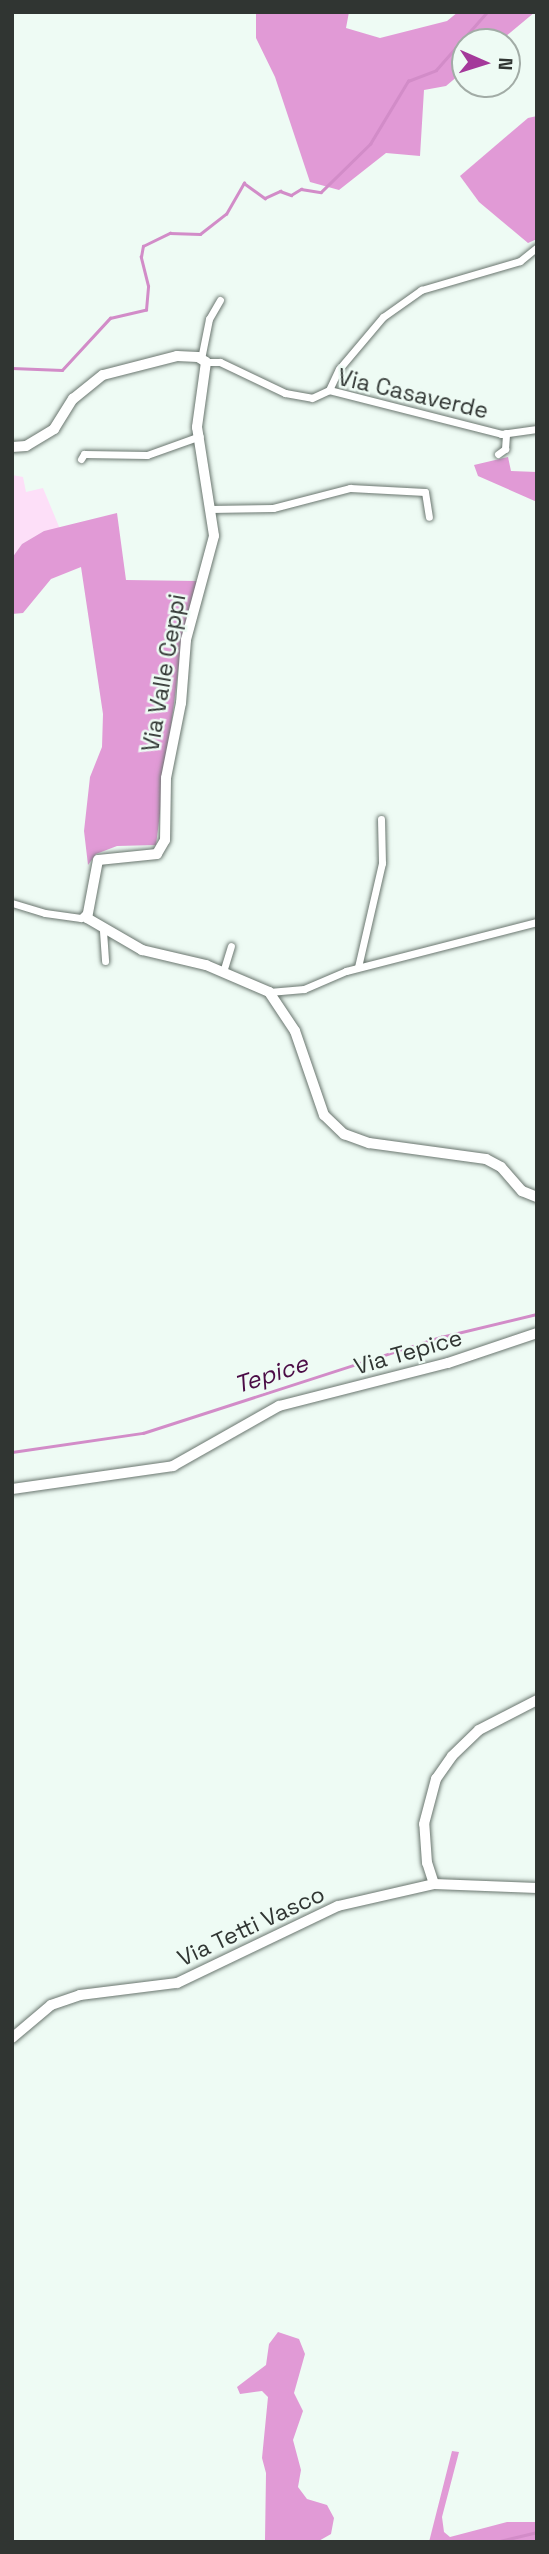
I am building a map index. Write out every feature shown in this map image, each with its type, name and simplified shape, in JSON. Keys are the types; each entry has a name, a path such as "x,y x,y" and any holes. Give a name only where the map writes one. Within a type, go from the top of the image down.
{"street":[{"path":"329,390 340,369 383,317 421,290 520,261 537,247"},
{"path":"12,447 26,446 54,429 73,399 103,375 177,356 204,361 209,319 220,300"},
{"name":"Via Casaverde","path":"204,361 220,362 285,393 312,398 329,390 465,427 506,433 537,429"},
{"name":"Via Valle Ceppi","path":"86,913 98,860 157,854 165,840 169,759 181,703 188,627 214,536 196,410 204,361"},
{"path":"498,454 505,449 506,433"},
{"path":"81,459 84,454 147,456 200,436"},
{"path":"210,509 273,508 350,488 425,492 429,517"},
{"path":"358,968 382,863 381,819"},
{"path":"12,903 45,913 81,918 86,913 103,931 142,950 223,972 269,992 304,989 358,968 537,922"},
{"path":"103,931 105,961"},
{"path":"223,972 231,946"},
{"path":"269,992 295,1031 317,1099 334,1128 369,1143 486,1159 501,1167 522,1191 537,1197"},
{"name":"Via Tepice","path":"12,1489 173,1466 279,1406 448,1363 537,1333"},
{"path":"434,1884 427,1863 424,1824 436,1779 452,1756 479,1730 537,1700"},
{"name":"Via Tetti Vasco","path":"12,2038 51,2005 80,1995 177,1983 338,1906 434,1884 537,1888"}],"shaded area":[{"path":"256,12 349,12 346,28 380,38 447,21 458,12 535,12 516,28 451,28 451,82 446,86 424,90 420,156 386,153 339,190 310,182 275,77 256,38"},
{"path":"537,116 537,239 528,243 479,202 460,176 528,118"},
{"path":"508,457 511,471 537,472 537,502 478,476 474,465"},
{"path":"12,475 23,477 26,492 43,488 60,529 44,531 22,544 12,558"},
{"path":"117,513 126,580 197,581 182,640 156,845 117,846 96,854 88,865 84,831 90,777 102,747 103,714 81,567 51,579 23,613 12,614 12,558 22,544 44,531"},
{"path":"278,2332 299,2339 305,2354 294,2393 303,2411 293,2440 301,2470 298,2487 307,2499 327,2505 334,2518 331,2534 317,2542 265,2540 266,2473 262,2458 268,2397 262,2391 240,2394 237,2387 266,2365 269,2344"},
{"path":"452,2451 459,2452 442,2517 444,2532 450,2537 507,2522 537,2522 537,2542 429,2542"}],"waterway":[{"path":"12,368 62,370 110,318 146,310 148,286 141,257 143,246 170,233 200,234 226,214 244,183 265,198 280,191 291,195 301,189 321,192 370,144 408,81 436,70 487,12"},
{"name":"Tepice","path":"12,1452 143,1433 441,1337 537,1314"},
{"path":"496,2542 537,2532"}]}
